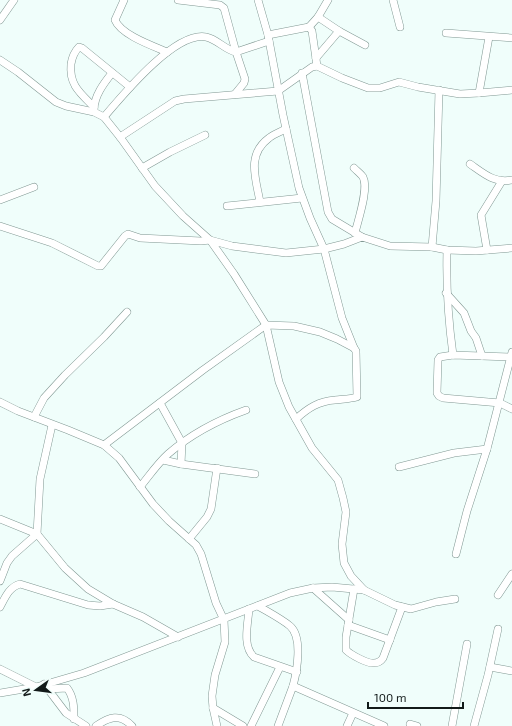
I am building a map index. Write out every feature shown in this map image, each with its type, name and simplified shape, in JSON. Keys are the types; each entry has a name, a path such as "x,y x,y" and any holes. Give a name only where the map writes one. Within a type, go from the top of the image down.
{"street":[{"path":"0,20 14,0"},
{"path":"124,0 115,20 118,25 132,36 149,46 167,52"},
{"path":"178,0 220,5 224,8 245,79 244,83 235,94"},
{"path":"258,0 268,38 286,129 302,198 324,248 342,318 357,355 357,397 316,404 296,418"},
{"path":"104,117 141,75 167,52 188,39 205,37 231,51 236,52 268,38 309,27 318,17 328,0"},
{"path":"393,0 400,27"},
{"path":"318,17 339,31 365,45"},
{"path":"309,27 312,31 317,66"},
{"path":"316,58 339,31"},
{"path":"446,33 512,38"},
{"path":"479,93 489,37"},
{"path":"130,87 82,48 79,47 76,50 72,58 70,73 72,82 94,110 104,117 120,137 154,186 183,216 210,240 234,274 266,325 279,382 289,408 312,448 338,480 346,512 342,544 344,563 351,576 364,590"},
{"path":"0,60 56,102 66,106 94,110"},
{"path":"120,137 175,101 278,91 302,73 312,67 317,66 368,88 380,88 400,82 418,87 460,94 512,90"},
{"path":"94,110 104,84 112,72"},
{"path":"302,73 328,212 332,219 359,235 390,246 432,247 447,250 487,250 512,248"},
{"path":"432,247 436,201 439,90"},
{"path":"260,202 253,166 254,157 264,142 286,129"},
{"path":"142,168 205,134"},
{"path":"470,164 491,179 502,181 512,180"},
{"path":"354,168 363,177 365,185 359,235"},
{"path":"487,250 482,215 502,181"},
{"path":"0,200 34,187"},
{"path":"227,206 302,198"},
{"path":"0,226 52,243 98,266 101,266 104,263 124,236 128,234 140,238 201,241 210,240 232,246 286,253 344,244 359,235"},
{"path":"447,250 446,293 453,355"},
{"path":"446,293 464,313 471,331 476,338 482,356"},
{"path":"34,417 44,398 127,312"},
{"path":"104,445 203,370 266,325 294,326 320,332 354,348"},
{"path":"456,554 467,511 487,450 500,403 511,355 453,355 443,356 438,360 437,393 439,396 443,398 500,403 512,408"},
{"path":"0,402 18,411 104,445 119,458 153,504 196,545 201,554 216,603 224,620 225,642 215,675 212,696 217,726"},
{"path":"160,403 182,443 181,464"},
{"path":"140,486 163,460 182,443 210,426 246,410"},
{"path":"0,581 12,556 37,534 40,479 52,425"},
{"path":"399,467 454,453 487,450"},
{"path":"163,460 181,464 255,474"},
{"path":"189,539 211,509 217,468"},
{"path":"0,519 37,534 65,568 88,589 113,604 143,617 178,637"},
{"path":"498,595 512,574"},
{"path":"0,607 9,590 14,585 20,584 88,605 100,606 113,604"},
{"path":"46,687 224,620 290,593 313,588 332,587 364,590 402,607 415,609 436,602 455,599"},
{"path":"313,588 349,622 390,640"},
{"path":"354,589 346,650 350,654 371,663 380,661 383,658 402,607"},
{"path":"258,606 291,627 298,641 297,672 278,726"},
{"path":"249,609 247,645 250,653 254,657 297,672"},
{"path":"474,726 490,667 498,629"},
{"path":"452,726 467,644"},
{"path":"250,726 280,666"},
{"path":"490,667 512,672"},
{"path":"0,668 36,687"},
{"path":"293,686 384,726"},
{"path":"0,693 36,687 67,688 71,693 74,719"},
{"path":"46,687 61,707 74,719 86,726"},
{"path":"213,708 243,726"},
{"path":"347,726 353,713"},
{"path":"96,726 106,719 116,717 128,722 132,726"},
{"path":"410,724 417,726"}]}
